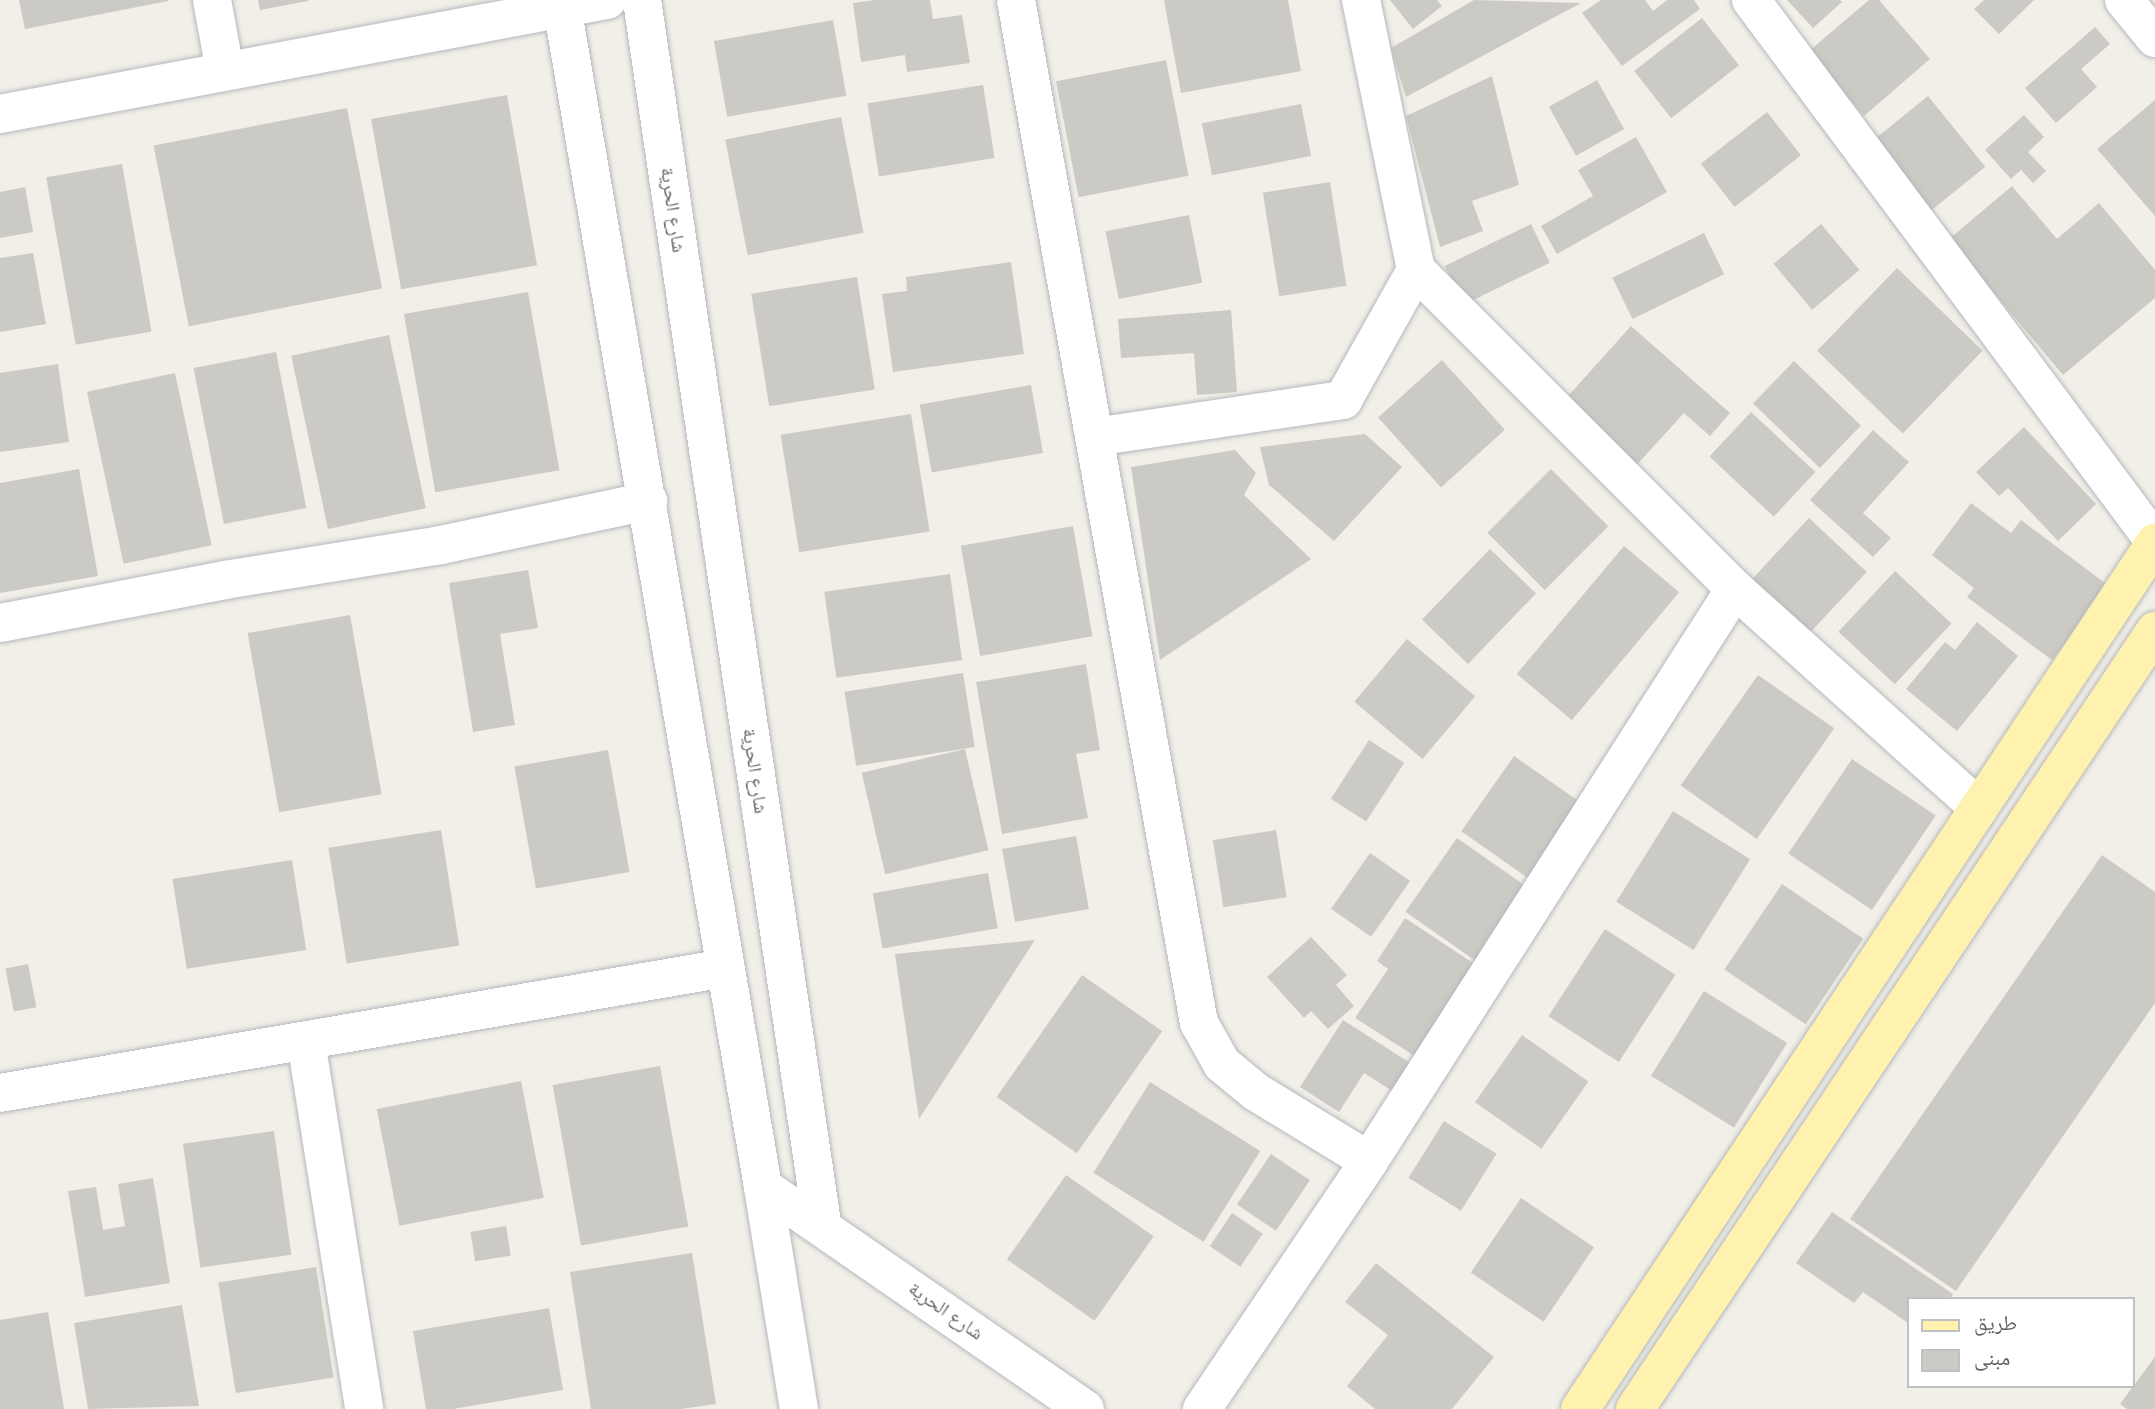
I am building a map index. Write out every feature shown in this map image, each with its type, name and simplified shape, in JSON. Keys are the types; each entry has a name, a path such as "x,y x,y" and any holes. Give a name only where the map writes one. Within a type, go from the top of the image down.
{"main road":[{"path":"1580,1409 2155,543"},
{"path":"1635,1409 2155,631"}],"street":[{"path":"212,0 225,71"},
{"path":"0,114 562,4 607,0"},
{"name":"شارع الحرية","path":"642,0 822,1224 1085,1409"},
{"path":"1016,0 1199,1023 1222,1064 1256,1092 1369,1161"},
{"path":"1361,0 1416,270 1735,589 1979,808"},
{"path":"1751,0 2155,543"},
{"path":"2124,0 2155,38"},
{"path":"562,4 648,501 799,1409"},
{"path":"1095,437 1343,400 1416,270"},
{"path":"0,623 225,580 441,545 648,501"},
{"path":"1202,1409 1369,1161 1735,589"},
{"path":"0,1093 725,968"},
{"path":"306,1041 364,1409"},
{"path":"762,1187 822,1224"}],"building":[{"path":"19,0 168,0 168,1 25,29"},
{"path":"258,0 308,0 308,1 260,10"},
{"path":"875,0 930,0 933,19 962,15 970,63 907,72 905,55 861,62 853,3"},
{"path":"1164,0 1288,0 1301,71 1181,93"},
{"path":"1390,0 1437,0 1442,6 1413,29"},
{"path":"1474,0 1581,3 1406,97 1391,48"},
{"path":"1601,0 1645,0 1653,11 1667,0 1694,0 1700,9 1622,66 1582,13"},
{"path":"1787,0 1840,0 1842,2 1813,28"},
{"path":"1869,0 1879,0 1930,59 1864,116 1808,52"},
{"path":"1984,0 2034,0 1999,34 1974,9"},
{"path":"1702,18 1739,65 1671,118 1634,71"},
{"path":"833,20 846,96 727,117 714,41"},
{"path":"2095,27 2110,44 2081,69 2097,87 2056,123 2025,88"},
{"path":"1166,60 1189,176 1079,197 1056,81"},
{"path":"1492,76 1519,185 1472,201 1483,231 1440,247 1406,116"},
{"path":"1597,80 1624,129 1576,156 1549,107"},
{"path":"983,85 995,158 879,176 867,103"},
{"path":"507,95 537,265 401,289 371,119"},
{"path":"1928,96 1985,167 1929,212 1872,141"},
{"path":"2155,100 2155,216 2097,149"},
{"path":"1301,104 1311,156 1212,175 1202,123"},
{"path":"347,108 382,289 189,326 154,146"},
{"path":"1767,112 1801,155 1735,207 1701,164"},
{"path":"2024,115 2044,137 2028,152 2046,171 2033,183 2021,170 2011,179 1985,150"},
{"path":"841,117 864,233 748,255 725,140"},
{"path":"1636,137 1667,192 1557,254 1541,226 1593,196 1578,170"},
{"path":"122,164 152,331 76,345 46,177"},
{"path":"1330,182 1346,286 1279,296 1263,193"},
{"path":"2012,186 2057,239 2099,203 2155,270 2155,298 2063,375 1949,239"},
{"path":"25,187 33,232 0,238 0,192"},
{"path":"1189,215 1202,283 1119,299 1106,231"},
{"path":"1531,224 1550,263 1464,305 1445,266"},
{"path":"1821,224 1860,270 1812,310 1774,264"},
{"path":"1704,233 1724,274 1632,319 1612,278"},
{"path":"33,253 46,324 0,332 0,258"},
{"path":"1011,262 1024,354 893,372 882,294 907,291 906,277"},
{"path":"1897,268 1983,351 1903,433 1817,351"},
{"path":"857,277 875,390 769,406 751,294"},
{"path":"528,292 559,470 435,492 404,314"},
{"path":"1231,310 1237,392 1197,395 1194,353 1121,358 1118,319"},
{"path":"1631,326 1730,413 1710,436 1684,413 1632,470 1560,405"},
{"path":"389,335 426,508 328,529 291,356"},
{"path":"276,352 306,508 224,524 194,368"},
{"path":"1442,360 1505,430 1441,487 1378,418"},
{"path":"1794,361 1861,426 1820,468 1753,403"},
{"path":"58,364 69,442 0,452 0,373"},
{"path":"175,373 212,545 124,564 87,392"},
{"path":"1031,385 1043,453 932,473 920,405"},
{"path":"1751,412 1815,472 1774,517 1709,457"},
{"path":"911,414 930,532 799,552 781,435"},
{"path":"2024,427 2096,504 2058,541 2008,488 1999,496 1976,472"},
{"path":"1873,430 1909,462 1863,513 1891,538 1873,557 1810,500"},
{"path":"1365,434 1402,467 1334,541 1269,485 1260,447"},
{"path":"1235,450 1256,473 1244,495 1311,559 1160,660 1131,467"},
{"path":"79,469 98,576 0,593 0,483"},
{"path":"1551,469 1608,526 1545,590 1487,533"},
{"path":"1971,503 2011,533 2021,520 2109,586 2052,660 1967,597 1974,588 1932,555"},
{"path":"1809,518 1867,572 1810,633 1752,579"},
{"path":"1073,526 1092,636 980,656 961,546"},
{"path":"1624,546 1679,592 1572,720 1517,674"},
{"path":"1490,549 1536,593 1468,664 1422,619"},
{"path":"528,570 538,628 500,634 515,725 473,732 449,583"},
{"path":"1895,571 1951,624 1895,684 1838,632"},
{"path":"950,574 962,660 836,678 824,592"},
{"path":"350,615 382,794 279,812 248,633"},
{"path":"1977,622 2018,656 1957,731 1906,689 1945,642 1955,650"},
{"path":"1407,639 1475,696 1422,759 1354,702"},
{"path":"1086,664 1100,750 1076,754 1088,818 1002,834 976,682"},
{"path":"963,673 975,747 856,766 844,692"},
{"path":"1758,675 1834,728 1757,839 1681,786"},
{"path":"1369,740 1404,763 1366,822 1331,799"},
{"path":"965,749 988,850 885,874 862,773"},
{"path":"608,750 630,872 536,889 514,766"},
{"path":"1514,756 1588,808 1535,883 1461,831"},
{"path":"1852,759 1936,815 1872,910 1788,854"},
{"path":"1673,811 1750,859 1693,950 1616,902"},
{"path":"441,830 459,946 347,963 328,848"},
{"path":"1276,830 1287,897 1223,907 1213,840"},
{"path":"1076,836 1089,909 1015,922 1002,849"},
{"path":"1457,838 1533,891 1482,965 1405,912"},
{"path":"1370,853 1410,881 1371,937 1331,909"},
{"path":"2102,855 2155,892 2155,1003 1956,1291 1850,1219"},
{"path":"292,860 306,950 187,969 172,879"},
{"path":"988,873 998,928 883,948 873,893"},
{"path":"1782,884 1863,939 1806,1024 1724,969"},
{"path":"1405,918 1482,969 1421,1060 1355,1018 1388,969 1377,961"},
{"path":"1605,929 1675,975 1619,1062 1548,1016"},
{"path":"1311,937 1347,975 1336,985 1354,1006 1328,1029 1311,1011 1304,1018 1267,977"},
{"path":"1035,940 919,1119 895,954"},
{"path":"28,964 36,1007 14,1012 5,968"},
{"path":"1082,975 1162,1031 1077,1153 997,1097"},
{"path":"1704,991 1787,1043 1734,1128 1651,1076"},
{"path":"1343,1020 1415,1066 1397,1094 1364,1073 1339,1112 1300,1087"},
{"path":"1522,1035 1588,1081 1541,1149 1475,1102"},
{"path":"660,1066 688,1227 581,1245 553,1085"},
{"path":"521,1081 544,1198 399,1226 377,1109"},
{"path":"1150,1082 1260,1151 1204,1242 1093,1173"},
{"path":"1444,1121 1497,1154 1461,1211 1408,1178"},
{"path":"274,1131 291,1255 200,1268 183,1144"},
{"path":"1271,1154 1310,1180 1276,1231 1237,1205"},
{"path":"1066,1175 1154,1236 1095,1321 1007,1259"},
{"path":"153,1178 170,1283 85,1297 68,1191 96,1187 103,1230 125,1226 118,1184"},
{"path":"1521,1198 1594,1247 1544,1322 1471,1273"},
{"path":"1832,1212 1953,1294 1951,1297 1906,1297 1906,1322 1863,1292 1854,1303 1796,1263"},
{"path":"1232,1213 1263,1234 1240,1267 1210,1246"},
{"path":"506,1226 511,1256 475,1261 470,1232"},
{"path":"692,1253 716,1404 681,1409 591,1409 570,1272"},
{"path":"1376,1263 1494,1357 1452,1409 1375,1409 1347,1386 1388,1335 1345,1302"},
{"path":"316,1267 334,1378 236,1393 218,1282"},
{"path":"182,1305 199,1406 88,1409 74,1323"},
{"path":"549,1308 563,1390 453,1409 426,1409 413,1331"},
{"path":"48,1312 64,1409 0,1409 0,1320"},
{"path":"2155,1357 2155,1409 2127,1409 2120,1404"}]}
